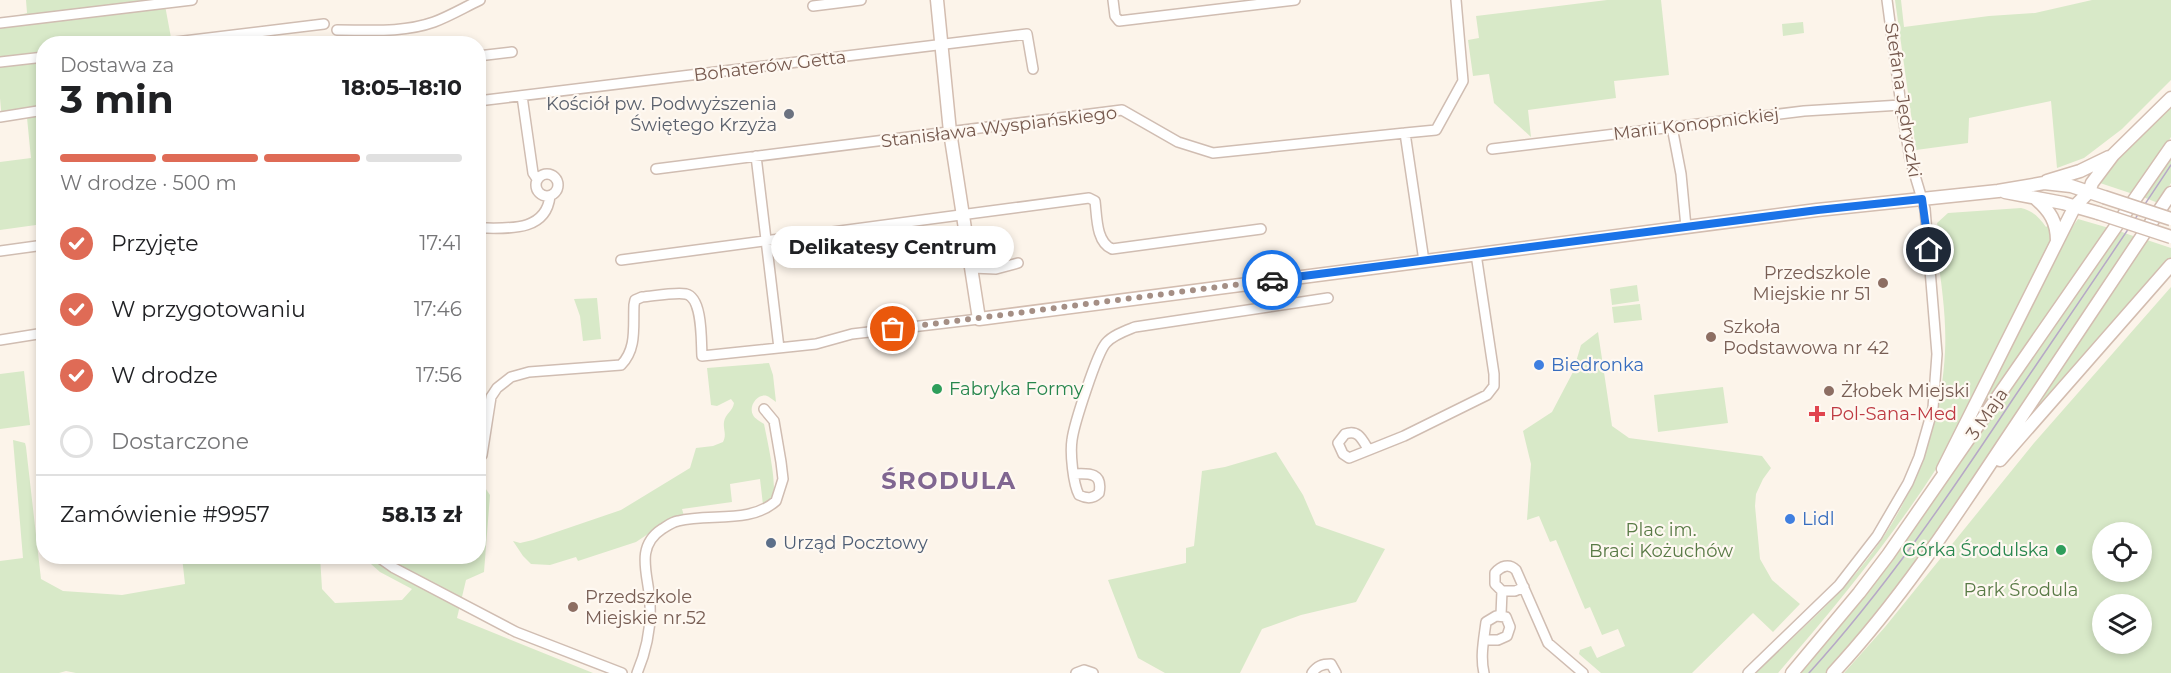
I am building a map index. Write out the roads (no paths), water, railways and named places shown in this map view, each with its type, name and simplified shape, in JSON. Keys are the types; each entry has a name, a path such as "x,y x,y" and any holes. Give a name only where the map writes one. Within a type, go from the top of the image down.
{"main road":[{"path":"937,0 950,132 979,319 1686,227 1998,191 2043,183 2080,171 2113,155"},
{"path":"1934,492 1951,450 2075,206 2089,192 2092,183 2113,155 2171,98"},
{"name":"3 Maja","path":"1792,673 1859,593 1934,492 2171,147"},
{"path":"2043,183 2071,186 2171,219"},
{"path":"1998,191 2075,206 2171,237"},
{"name":"3 Maja","path":"1833,673 1880,619 1914,575 2171,193"},
{"path":"2036,199 2055,221 2057,241"},
{"path":"1975,487 2169,269"}],"street":[{"path":"0,23 192,0"},
{"path":"338,30 382,31 417,26 432,22 480,0"},
{"path":"813,6 861,0"},
{"path":"1113,0 1119,21 1295,0"},
{"name":"Stanisława Wyspiańskiego","path":"656,169 1122,110 1178,142 1213,153 1436,130 1463,81 1456,0"},
{"name":"Stefana Jędryczki","path":"1748,673 1848,574 1877,536 1919,458 1933,408 1937,354 1927,227 1922,199 1910,159 1887,0"},
{"path":"225,36 324,24"},
{"name":"Bohaterów Getta","path":"486,100 1027,34 1033,69"},
{"path":"486,55 512,52"},
{"path":"0,62 36,58"},
{"path":"522,96 533,174 537,179 536,184 540,194 550,196"},
{"name":"Marii Konopnickiej","path":"1492,149 1814,110 1901,105"},
{"path":"0,117 36,111"},
{"path":"1672,127 1681,174 1686,227"},
{"path":"1405,133 1424,261"},
{"path":"756,156 779,348"},
{"path":"486,228 530,225 541,218 549,206 550,196 557,190 558,181 555,177 545,174 537,179"},
{"path":"621,260 1089,198 1095,201 1101,240 1105,246 1112,249 1261,229"},
{"path":"0,251 36,246"},
{"path":"1368,449 1404,436 1487,395 1494,386 1476,254"},
{"path":"972,268 996,269 1018,263"},
{"path":"486,429 491,397 497,388 511,377 529,372 621,365 629,357 633,347 636,300 642,297 686,294 694,299 698,307 702,356 816,344 852,334 979,319"},
{"path":"1074,474 1071,442 1095,364 1105,343 1118,334 1135,327 1328,298"},
{"path":"0,340 36,334"},
{"path":"637,673 647,645 650,621 651,605 644,559 646,545 650,540 657,532 680,520 758,513 776,501 783,479 782,462 774,421 764,409"},
{"path":"388,564 516,632 622,673"},
{"path":"1524,587 1515,591 1502,591 1498,588 1494,578 1498,570 1508,566 1516,570 1524,587 1548,643 1583,673"},
{"path":"1501,615 1502,591"},
{"path":"1484,640 1498,640 1508,634 1510,624 1506,617 1501,615 1486,621 1484,640 1482,663 1484,673"},
{"path":"1312,673 1320,665 1326,664 1331,664 1336,673"},
{"path":"1076,673 1084,670 1093,673"}],"tram line":[{"path":"1809,673 1891,574 1941,505 2171,165"}],"place":[{"name":"Kościół pw. Podwyższenia Świętego Krzyża","path":"789,114"},
{"name":"Przedszkole Miejskie nr 51","path":"1883,283"},
{"name":"Delikatesy Centrum","path":"893,329"},
{"name":"Szkoła Podstawowa nr 42","path":"1711,337"},
{"name":"Biedronka","path":"1539,365"},
{"name":"Fabryka Formy","path":"937,389"},
{"name":"Żłobek Miejski","path":"1829,391"},
{"name":"Pol-Sana-Med","path":"1817,414"},
{"name":"Lidl","path":"1790,519"},
{"name":"Urząd Pocztowy","path":"771,543"},
{"name":"Górka Środulska","path":"2061,550"},
{"name":"Przedszkole Miejskie nr.52","path":"573,607"}],"district":[{"name":"ŚRODULA","path":"949,481"}],"park label":[{"name":"Plac im. Braci Kożuchów","path":"1661,540"},
{"name":"Park Środula","path":"2021,590"}]}
